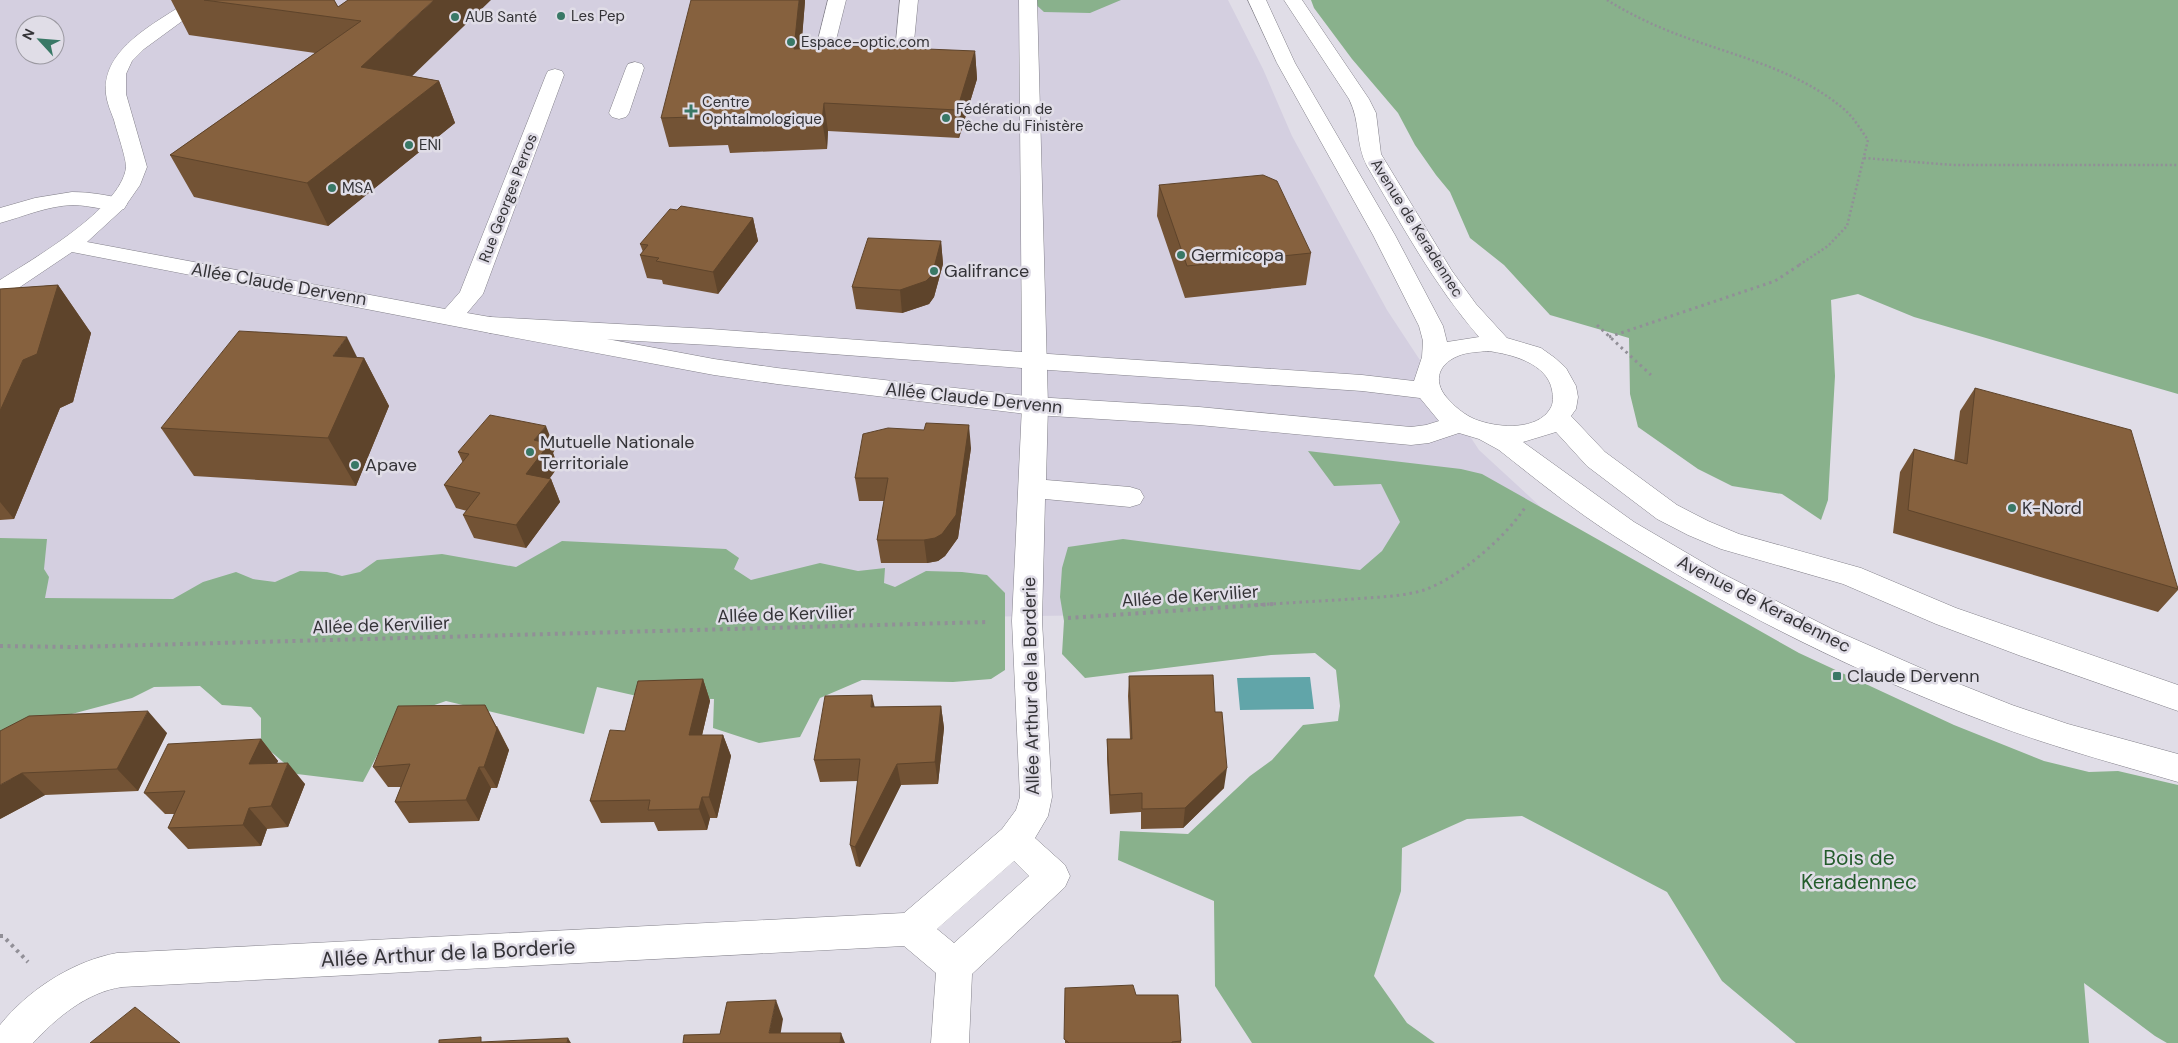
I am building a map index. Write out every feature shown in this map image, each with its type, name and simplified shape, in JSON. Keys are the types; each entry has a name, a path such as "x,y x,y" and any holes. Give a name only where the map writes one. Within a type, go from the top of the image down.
{"street":[{"path":"1,289 68,246 116,204 129,189 137,168 116,94 117,74 124,59 137,45 202,0"},
{"path":"822,64 837,0"},
{"path":"903,62 909,0"},
{"name":"Allée Arthur de la Borderie","path":"9,1043 17,1032 60,996 86,980 110,972 144,968 911,929 1014,840 1031,816 1036,797 1027,621 1035,406 1028,0"},
{"name":"Avenue de Keradennec","path":"1257,0 1286,63 1384,235 1431,326 1436,341 1434,360"},
{"name":"Avenue de Keradennec","path":"1293,0 1359,98 1366,113 1371,154 1390,188 1442,273 1464,304 1500,345"},
{"path":"619,113 635,68"},
{"name":"Rue Georges Perros","path":"452,316 471,294 555,75"},
{"path":"0,216 25,207 57,201 88,199 116,204"},
{"name":"Allée Claude Dervenn","path":"68,246 452,316 490,325 714,367 1035,406 1199,416 1411,436 1429,434 1459,423"},
{"name":"Allée Claude Dervenn","path":"490,325 720,338 1362,383 1426,390"},
{"path":"1488,342 1500,345 1532,354 1549,366 1561,380 1566,395 1565,409 1542,429 1525,434 1506,435 1487,432 1459,423 1445,414 1426,390 1426,370 1446,350 1465,344 1488,342"},
{"path":"1557,417 1596,459 1667,512 1698,528 1731,542 1851,576 1946,616 2032,648 2178,698"},
{"name":"Avenue de Keradennec","path":"1487,432 1508,444 1624,529 1711,581 1823,638 2003,716 2068,737 2178,768"},
{"path":"1031,488 1130,497"},
{"path":"950,1043 954,966 1053,876 1014,840"},
{"path":"911,929 954,966"}],"path":[{"path":"1607,0 1638,19 1700,43 1743,56 1814,88 1846,110 1868,140 1848,226 1828,246 1775,281 1610,337"},
{"path":"1864,158 1953,165 2178,165"},
{"path":"1597,326 1650,375"},
{"name":"Allée de Kervilier","path":"0,646 74,647 1027,621 1394,596 1427,589 1461,570 1512,525 1523,513 1529,500"}],"shaded area":[{"path":"0,0 1228,0 1263,69 1292,136 1387,310 1479,450 1556,521 1404,611 0,630"}],"green space":[{"path":"1031,0 1121,0 1090,13 1044,12"},
{"path":"1311,0 2178,0 2178,394 1914,317 1858,294 1831,300 1835,376 1828,500 1821,520 1782,494 1732,486 1698,469 1638,427 1630,394 1629,338 1550,315 1504,265 1470,238 1450,192 1415,145 1398,113 1352,59 1314,8"},
{"name":"Bois de Keradennec","path":"1308,451 1461,469 1482,474 1799,653 1954,725 2044,761 2089,772 2118,771 2178,785 2178,1043 2167,1043 2155,1036 2084,983 2089,1043 1796,1043 1722,981 1667,892 1522,816 1467,819 1402,848 1401,891 1374,976 1407,1023 1435,1043 1252,1043 1215,986 1214,901 1118,860 1120,831 1188,834 1250,776 1272,760 1303,725 1338,721 1340,706 1336,670 1315,653 1271,655 1085,678 1062,654 1064,621 1060,597 1062,568 1068,547 1123,539 1360,570 1382,551 1400,522 1381,484 1334,486"},
{"path":"0,538 47,539 44,569 49,577 45,598 173,599 203,582 236,572 253,579 275,582 300,571 327,572 342,576 360,572 377,560 442,554 516,567 562,541 726,549 739,558 734,569 751,580 820,563 858,571 885,568 884,583 895,587 926,571 987,575 1005,593 1005,670 991,679 953,682 862,680 820,698 800,737 759,743 713,728 714,699 646,698 597,687 584,734 446,701 397,718 363,782 297,774 261,743 261,718 251,707 222,705 200,686 154,687 132,698 53,719 0,749"}],"water":[{"path":"1310,677 1314,709 1240,710 1237,678"}],"building":[{"path":"204,0 334,0 338,7 348,0 434,0 361,67 439,81 307,183 170,155 361,21"},
{"path":"691,0 799,0 794,49 855,46 975,51 957,110 824,103 822,121 724,124 724,116 661,118"},
{"path":"1263,175 1277,181 1311,253 1187,266 1159,185"},
{"path":"681,206 753,218 713,272 656,261 659,258 640,255 648,245 640,244 670,209 677,210"},
{"path":"868,238 941,241 932,275 926,281 900,290 852,287"},
{"path":"58,285 37,354 23,360 0,411 0,289"},
{"path":"239,331 347,337 333,356 364,358 328,438 161,428"},
{"name":"K-Nord","path":"1975,388 2131,430 2178,589 1908,510 1914,449 1967,464"},
{"path":"490,415 546,426 534,440 549,444 526,474 551,479 516,525 463,515 480,493 444,485 469,454 458,452"},
{"path":"926,423 969,425 956,515 942,534 935,538 924,540 877,540 888,478 855,478 863,434 888,428 924,430"},
{"path":"1213,675 1215,712 1222,712 1227,768 1185,808 1142,809 1142,793 1110,795 1107,739 1132,739 1129,676"},
{"path":"703,679 689,735 723,735 709,797 702,797 699,809 648,810 650,800 590,801 610,730 625,731 638,681"},
{"path":"872,695 871,707 941,706 935,762 897,764 855,847 850,845 860,759 814,760 825,696"},
{"path":"485,705 497,729 484,767 479,767 466,800 395,802 410,764 373,767 398,706"},
{"path":"148,711 117,769 22,773 0,785 0,731 29,716"},
{"path":"261,739 249,764 288,763 271,806 249,808 243,825 168,828 185,791 144,793 168,744"},
{"path":"1133,985 1136,995 1178,995 1181,1041 1172,1043 1069,1043 1064,1039 1065,988"},
{"path":"776,1000 769,1033 841,1033 840,1043 683,1043 684,1035 720,1034 727,1002"},
{"path":"135,1007 180,1043 90,1043"},
{"path":"481,1037 481,1042 568,1038 567,1043 439,1043 439,1040"}],"place":[{"name":"Les Pep","path":"561,16"},
{"name":"AUB Santé","path":"455,17"},
{"name":"Espace-optic.com","path":"791,42"},
{"name":"Centre Ophtalmologique","path":"691,111"},
{"name":"Fédération de Pêche du Finistère","path":"946,118"},
{"name":"ENI","path":"409,145"},
{"name":"MSA","path":"332,188"},
{"name":"Germicopa","path":"1181,255"},
{"name":"Galifrance","path":"934,271"},
{"name":"Mutuelle Nationale Territoriale","path":"530,452"},
{"name":"Apave","path":"355,465"},
{"name":"K-Nord","path":"2012,508"},
{"name":"Claude Dervenn","path":"1837,676"}]}
